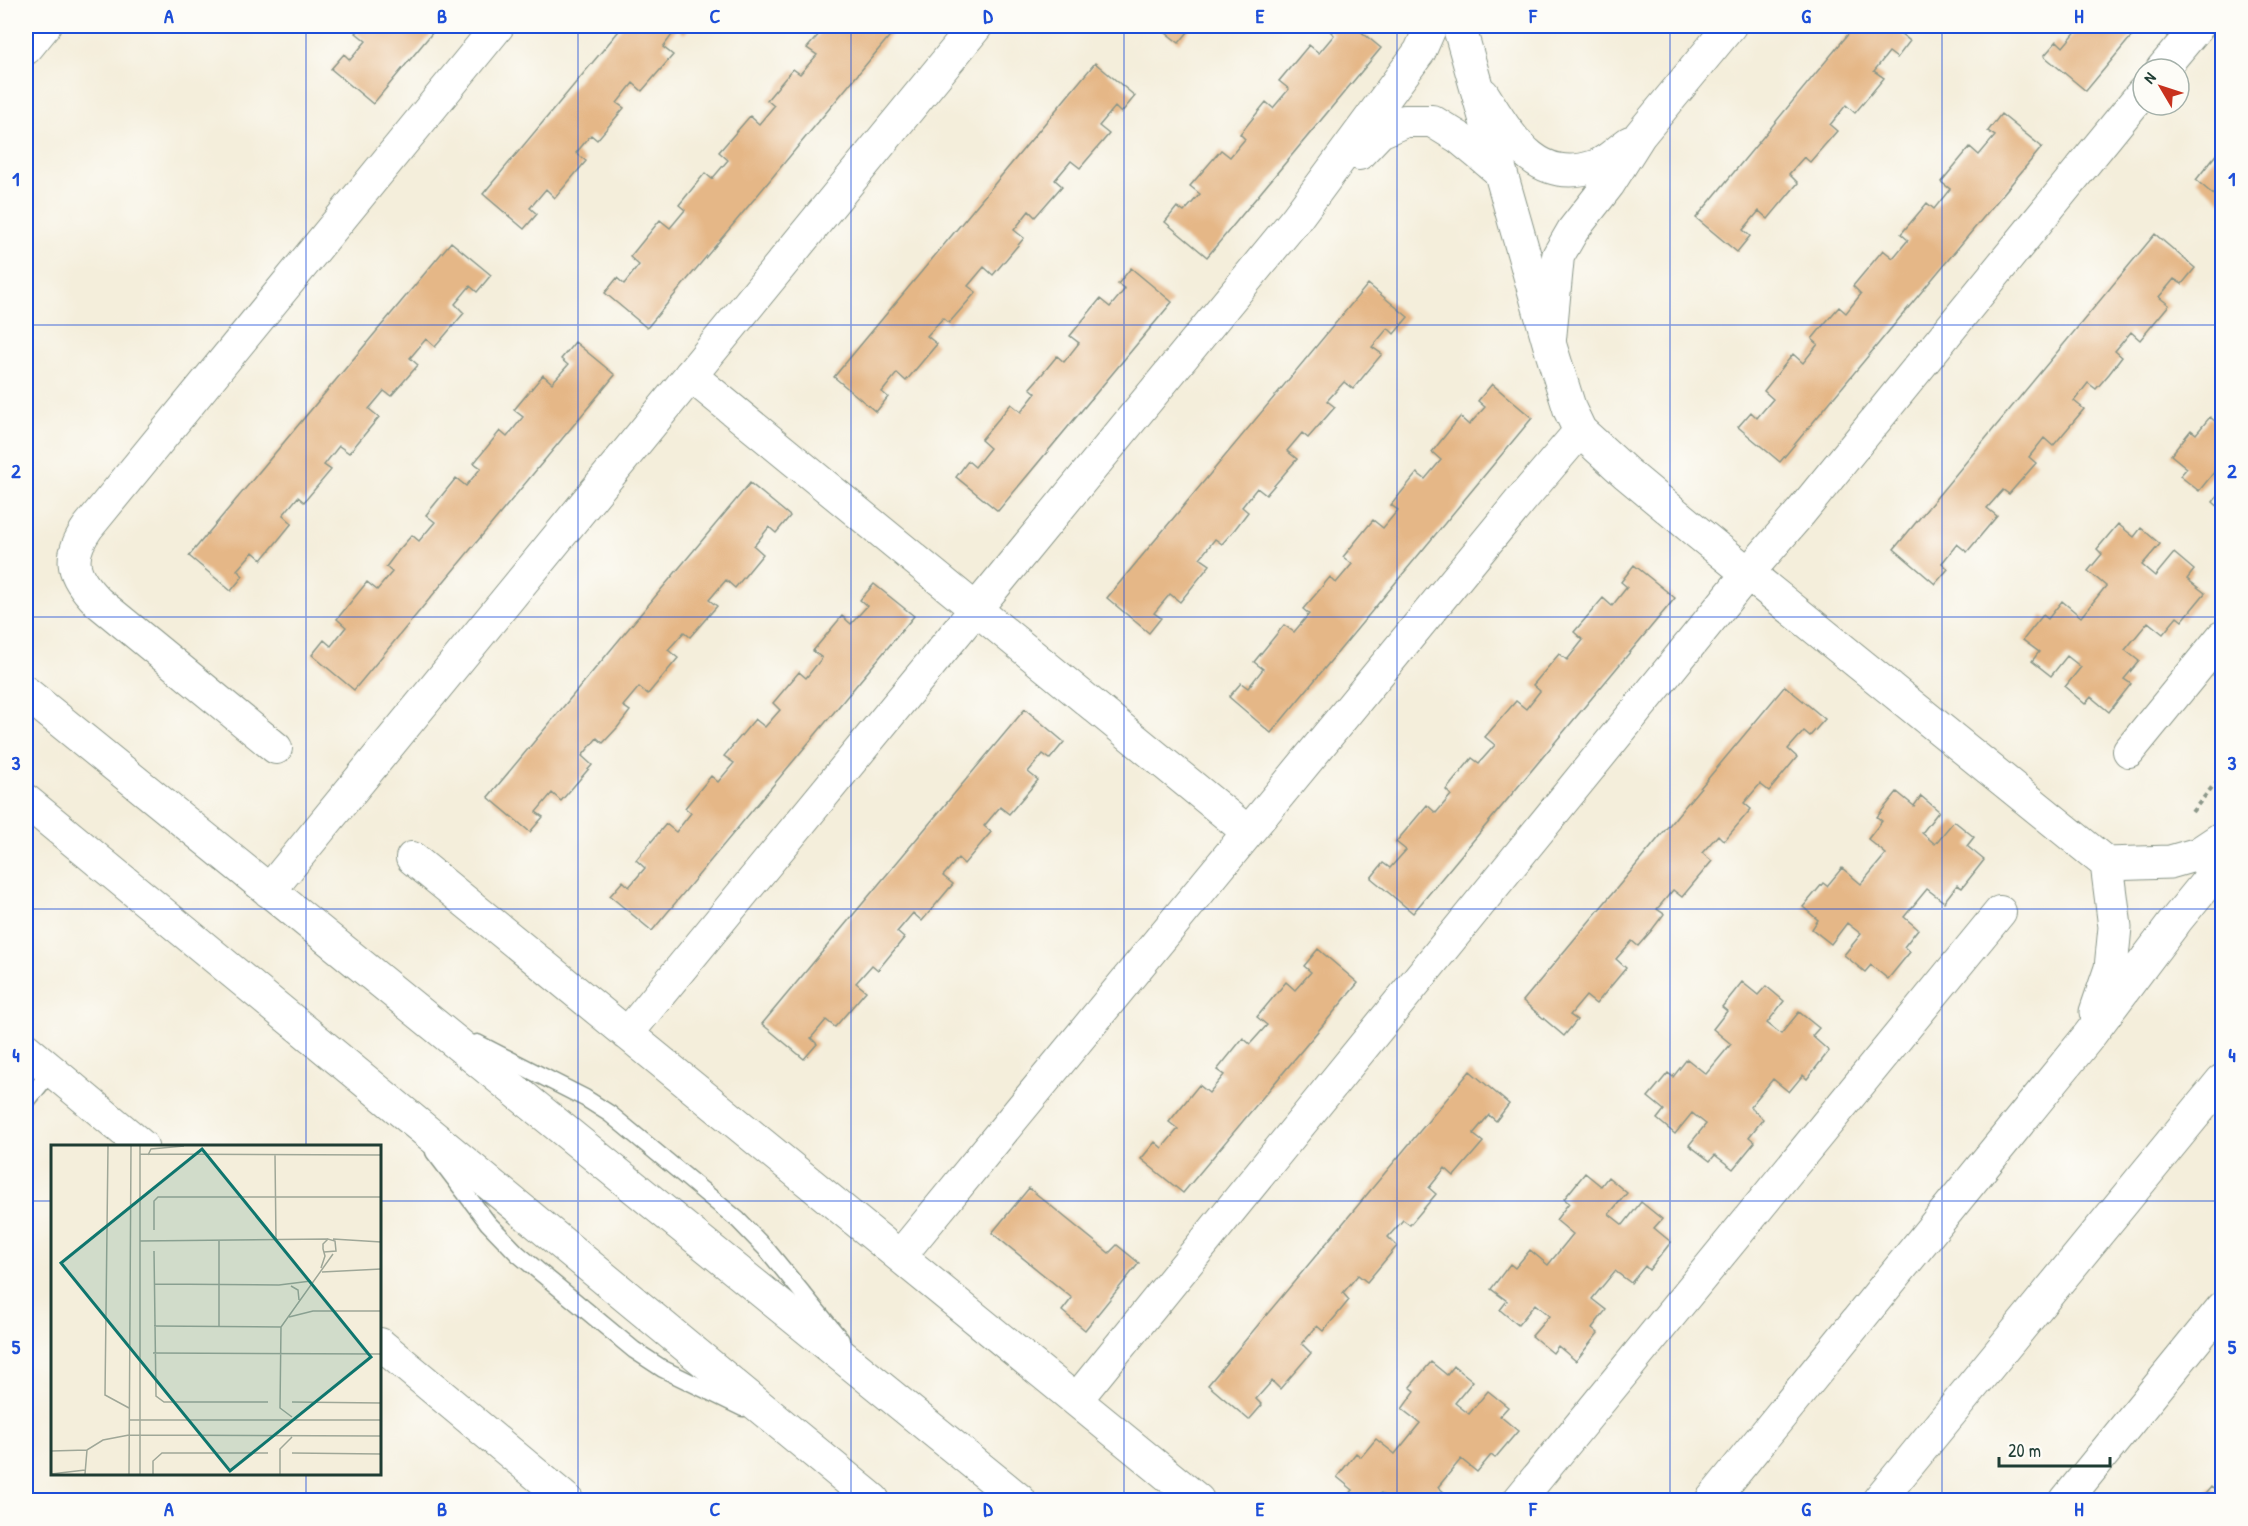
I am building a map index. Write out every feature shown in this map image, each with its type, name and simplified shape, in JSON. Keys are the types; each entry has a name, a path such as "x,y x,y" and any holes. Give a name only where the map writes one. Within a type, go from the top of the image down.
{"street":[{"path":"26,48 44,26"},
{"path":"276,748 98,602 78,578 74,565 74,552 88,526 498,26"},
{"path":"269,891 976,26"},
{"path":"627,1034 1296,219 1420,51 1431,26"},
{"path":"1459,26 1550,346 1570,410 1580,431 1626,473 2107,864 2170,861 2198,854 2223,838"},
{"path":"1550,346 1558,256 1573,230 1609,184 1640,135 1730,26"},
{"path":"2172,57 2198,26"},
{"path":"1476,84 1524,153 1544,166 1568,171 1597,165 1640,135"},
{"path":"1076,1400 1748,573 1801,512 2131,107"},
{"path":"1296,219 1380,132 1405,121 1432,122 1458,137 1499,171"},
{"path":"690,375 1248,832"},
{"path":"900,1256 1580,431"},
{"path":"2129,751 2223,637"},
{"path":"26,693 1019,1500"},
{"path":"26,801 873,1500"},
{"path":"412,858 1198,1500"},
{"path":"2088,1037 2111,968 2115,927 2107,864"},
{"path":"1712,1500 2088,1037 2223,864"},
{"path":"1519,1500 2000,912"},
{"path":"26,1049 141,1145"},
{"path":"1879,1500 2223,1082"},
{"path":"2190,1121 2223,1102"},
{"path":"2066,1500 2223,1308"},
{"path":"381,1345 567,1500"}],"lane":[{"path":"26,1102 51,1071"}],"building":[{"path":"363,26 438,26 373,104 331,69 344,54 350,60 366,41 356,33"},
{"path":"623,26 691,26 684,34 677,28 663,47 673,55 642,91 633,83 617,103 624,108 597,140 591,135 576,153 586,161 555,198 546,189 530,208 537,214 524,229 483,194"},
{"path":"826,26 898,26 647,328 605,293 617,278 624,284 639,265 630,257 660,220 670,228 685,210 679,205 705,173 712,179 728,160 719,152 750,116 759,124 774,106 767,100 793,69 800,74 817,55 807,48"},
{"path":"1157,26 1191,26 1192,27 1179,43"},
{"path":"1331,26 1354,26 1381,48 1207,257 1165,222 1177,207 1184,212 1200,194 1190,186 1221,150 1230,157 1245,139 1240,134 1266,102 1273,108 1289,89 1279,81 1309,45 1319,53 1334,35 1328,29"},
{"path":"1855,26 1891,26 1910,41 1897,58 1889,52 1874,71 1884,78 1855,113 1846,105 1830,125 1837,131 1810,162 1804,157 1789,174 1798,183 1768,219 1759,211 1743,230 1750,236 1737,252 1696,218"},
{"path":"2076,26 2140,26 2086,91 2044,56 2057,41 2063,47 2079,28"},
{"path":"1095,63 1135,96 1121,113 1115,107 1099,126 1109,134 1080,168 1071,161 1055,180 1062,186 1035,217 1029,211 1014,230 1024,238 993,275 984,267 968,286 976,292 949,323 943,318 927,336 937,344 906,381 897,373 882,392 888,397 876,412 834,377"},
{"path":"2001,114 2042,147 1780,462 1738,427 1751,412 1757,418 1773,399 1764,391 1793,354 1803,363 1818,344 1812,339 1825,323 1839,307 1846,313 1861,294 1853,286 1883,250 1893,258 1908,240 1901,234 1927,203 1934,209 1950,189 1941,182 1970,147 1979,155 1995,136 1988,131"},
{"path":"2222,147 2222,202 2196,180"},
{"path":"2155,234 2195,268 2182,284 2174,279 2159,297 2169,305 2140,340 2131,332 2115,351 2122,357 2096,389 2088,383 2074,401 2084,409 2053,446 2044,438 2029,457 2036,463 2009,494 2003,490 1987,508 1997,516 1967,552 1957,544 1942,563 1948,569 1935,584 1894,549"},
{"path":"451,242 491,275 477,292 470,286 455,304 464,313 435,347 426,339 410,358 418,365 391,396 384,391 369,409 379,417 349,453 339,446 324,465 331,470 304,502 298,497 283,515 292,523 262,560 253,552 237,570 243,576 231,591 189,556"},
{"path":"1131,268 1172,302 998,511 956,477 968,461 975,467 990,448 981,440 1011,404 1021,412 1036,393 1030,388 1057,356 1064,362 1079,343 1070,336 1100,299 1110,307 1125,289 1118,284"},
{"path":"1368,284 1408,317 1394,334 1388,328 1372,347 1382,354 1353,389 1344,382 1327,401 1335,407 1308,438 1302,433 1287,451 1297,459 1266,495 1257,488 1242,507 1248,512 1235,529 1222,544 1215,539 1200,558 1210,565 1180,602 1170,594 1154,613 1161,618 1149,633 1107,598"},
{"path":"575,342 615,375 354,690 312,655 324,640 331,646 346,627 337,619 367,582 377,590 392,572 386,567 398,551 412,535 419,541 435,522 426,515 456,478 466,486 481,468 474,463 500,431 507,437 523,417 514,410 543,375 552,383 568,365 561,359"},
{"path":"1492,384 1532,418 1271,733 1229,697 1241,683 1248,688 1263,669 1254,662 1284,625 1294,632 1309,614 1303,609 1330,577 1336,583 1352,564 1343,557 1373,520 1383,528 1398,510 1391,505 1417,473 1425,479 1441,460 1432,452 1460,417 1469,425 1485,407 1478,401"},
{"path":"2210,417 2222,427 2222,477 2215,471 2199,491 2180,476 2187,468 2171,455 2191,430 2196,434"},
{"path":"750,483 790,516 776,533 769,527 754,546 763,554 735,588 726,580 709,600 717,606 690,637 684,632 668,650 678,658 648,694 639,687 623,706 630,711 617,728 603,743 597,738 582,756 592,765 561,801 552,793 536,812 543,817 530,832 488,797"},
{"path":"2222,490 2222,510 2213,502"},
{"path":"2118,524 2134,537 2141,528 2160,544 2142,565 2155,576 2174,553 2194,570 2187,579 2205,593 2182,621 2177,617 2163,634 2148,622 2125,650 2139,661 2124,679 2131,684 2109,712 2091,697 2085,704 2065,687 2081,667 2067,656 2051,676 2032,661 2039,652 2023,640 2043,615 2048,619 2062,601 2081,617 2106,586 2088,571 2102,554 2097,549"},
{"path":"1634,565 1675,598 1413,913 1371,878 1383,863 1390,868 1406,850 1396,842 1427,805 1436,813 1451,795 1446,790 1472,758 1479,763 1495,745 1485,737 1516,701 1526,709 1540,691 1533,685 1559,654 1567,660 1583,640 1574,632 1603,598 1612,606 1627,587 1621,582"},
{"path":"874,584 914,616 652,931 610,896 623,881 629,887 645,868 636,860 666,824 676,832 691,813 685,808 711,776 718,782 734,763 724,756 755,719 765,727 780,710 773,703 799,672 806,678 822,658 813,651 842,616 851,624 867,606 860,600"},
{"path":"1785,686 1825,719 1810,736 1804,731 1788,749 1797,757 1769,791 1760,784 1744,803 1751,809 1724,841 1718,835 1702,853 1712,861 1682,897 1673,890 1657,909 1664,914 1651,931 1638,946 1632,941 1616,959 1626,968 1596,1004 1586,996 1570,1015 1577,1020 1564,1036 1523,1001"},
{"path":"1025,709 1064,742 1050,759 1043,754 1028,772 1038,780 1009,814 1000,807 984,826 991,832 964,864 958,858 943,876 953,884 922,921 913,913 897,932 904,938 878,970 872,965 856,983 866,991 835,1027 826,1020 811,1038 817,1044 804,1059 762,1024"},
{"path":"1897,792 1914,806 1921,796 1939,811 1922,833 1935,844 1954,821 1974,837 1967,846 1984,860 1962,888 1957,885 1944,902 1927,889 1904,917 1918,929 1904,947 1910,952 1888,979 1871,965 1865,972 1844,955 1861,934 1847,923 1831,944 1812,929 1818,920 1803,907 1823,883 1827,886 1842,868 1861,884 1886,854 1868,839 1882,821 1877,817"},
{"path":"1318,949 1358,983 1183,1193 1141,1159 1155,1142 1162,1148 1178,1129 1169,1122 1199,1085 1209,1093 1224,1075 1217,1070 1243,1038 1250,1044 1267,1025 1257,1017 1286,982 1295,990 1311,972 1304,966"},
{"path":"1742,982 1758,995 1766,986 1784,1001 1767,1023 1781,1034 1799,1012 1819,1028 1812,1036 1829,1051 1807,1079 1803,1075 1789,1092 1773,1079 1750,1107 1763,1119 1749,1137 1755,1142 1733,1169 1715,1155 1710,1161 1689,1145 1706,1124 1692,1113 1675,1134 1657,1119 1664,1110 1648,1097 1668,1073 1673,1077 1687,1059 1706,1074 1731,1044 1713,1029 1727,1011 1722,1007"},
{"path":"1470,1071 1509,1104 1496,1121 1489,1115 1473,1134 1483,1142 1454,1176 1445,1168 1429,1188 1436,1194 1410,1225 1403,1220 1388,1237 1397,1246 1367,1282 1358,1275 1343,1293 1349,1300 1323,1331 1317,1326 1302,1344 1311,1353 1280,1389 1272,1381 1256,1399 1262,1405 1249,1420 1208,1385"},
{"path":"1585,1173 1601,1186 1608,1177 1627,1193 1609,1214 1623,1225 1641,1202 1662,1219 1654,1228 1671,1242 1649,1270 1645,1266 1631,1283 1615,1271 1592,1299 1606,1310 1592,1328 1598,1333 1576,1361 1558,1346 1553,1353 1532,1336 1549,1316 1535,1304 1518,1325 1500,1310 1507,1301 1491,1289 1510,1264 1515,1268 1530,1250 1548,1265 1573,1234 1556,1220 1569,1203 1564,1199"},
{"path":"1029,1188 1109,1253 1117,1245 1139,1263 1085,1330 1062,1311 1072,1298 992,1233"},
{"path":"1431,1362 1447,1375 1454,1366 1473,1381 1455,1403 1469,1414 1488,1391 1508,1407 1500,1416 1518,1431 1495,1458 1491,1455 1477,1472 1461,1459 1438,1487 1452,1499 1450,1500 1390,1500 1381,1493 1374,1500 1349,1500 1346,1498 1353,1490 1337,1477 1356,1453 1361,1457 1376,1439 1395,1454 1420,1423 1402,1409 1415,1391 1410,1387"},
{"path":"2211,1487 2222,1496 2222,1500 2200,1500"}]}
